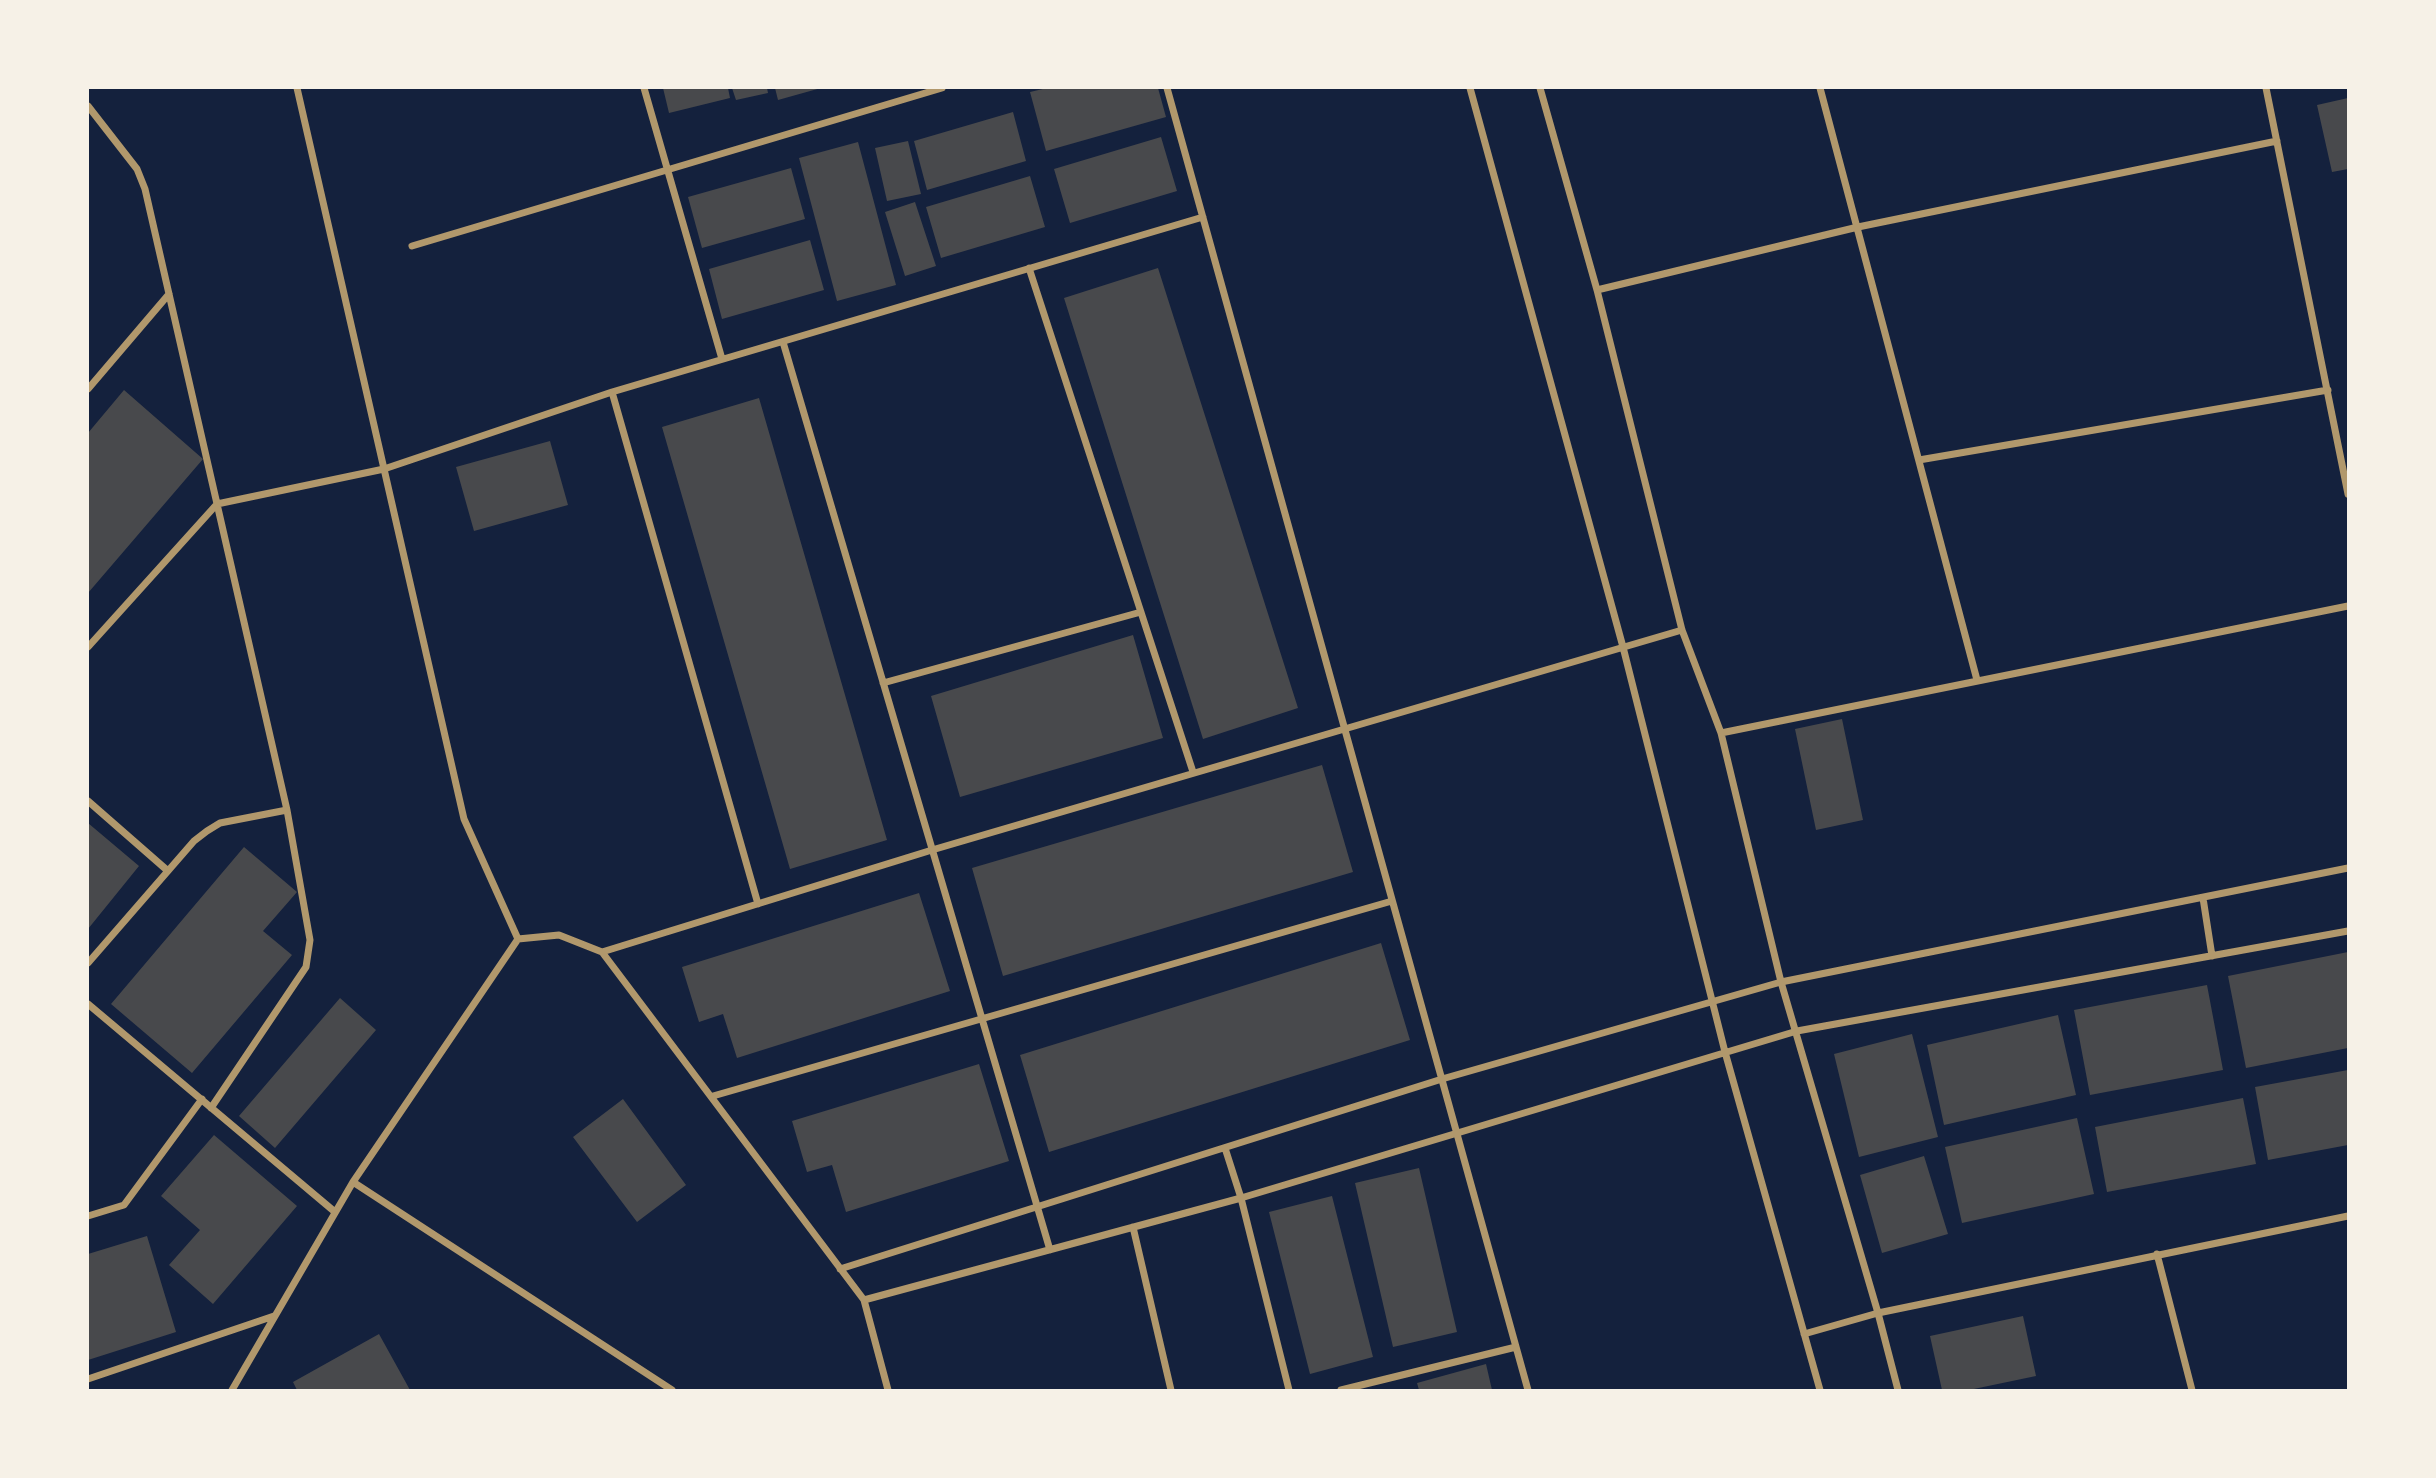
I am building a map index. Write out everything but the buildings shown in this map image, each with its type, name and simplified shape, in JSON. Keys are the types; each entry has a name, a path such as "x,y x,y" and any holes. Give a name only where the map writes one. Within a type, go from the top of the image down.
{"street":[{"path":"297,88 464,819 518,939"},
{"path":"644,88 722,359"},
{"path":"412,246 942,88"},
{"path":"1167,88 1528,1391"},
{"path":"1469,88 1623,647 1725,1052 1820,1391"},
{"path":"1540,88 1597,290 1682,630 1721,733 1781,982 1878,1313 1898,1391"},
{"path":"1820,88 1977,680"},
{"path":"2266,88 2348,494"},
{"path":"88,106 137,169 145,189 287,810 310,940 309,959 211,1108"},
{"path":"1597,290 1858,227 2277,141"},
{"path":"88,647 217,504 384,469 612,392 1203,217"},
{"path":"1029,268 1193,772"},
{"path":"88,389 169,294"},
{"path":"783,342 1050,1250"},
{"path":"1919,460 2328,390"},
{"path":"612,392 758,904"},
{"path":"1721,733 2348,606"},
{"path":"883,683 1141,612"},
{"path":"602,952 1193,772 1682,630"},
{"path":"88,801 168,871"},
{"path":"88,963 194,841 220,824 287,810"},
{"path":"841,1269 1442,1079 1781,982 2348,868"},
{"path":"2203,898 2212,956"},
{"path":"713,1096 1392,901"},
{"path":"864,1300 1241,1198 1797,1031 2348,931"},
{"path":"232,1391 353,1182 518,939 559,934 602,952 864,1300 888,1391"},
{"path":"88,1004 335,1212"},
{"path":"88,1216 124,1205 202,1100"},
{"path":"1225,1148 1241,1198 1289,1391"},
{"path":"353,1182 672,1391"},
{"path":"1804,1334 1878,1313 2348,1216"},
{"path":"1133,1227 1171,1391"},
{"path":"2157,1254 2192,1391"},
{"path":"88,1379 275,1316"},
{"path":"1341,1391 1516,1347"}]}
